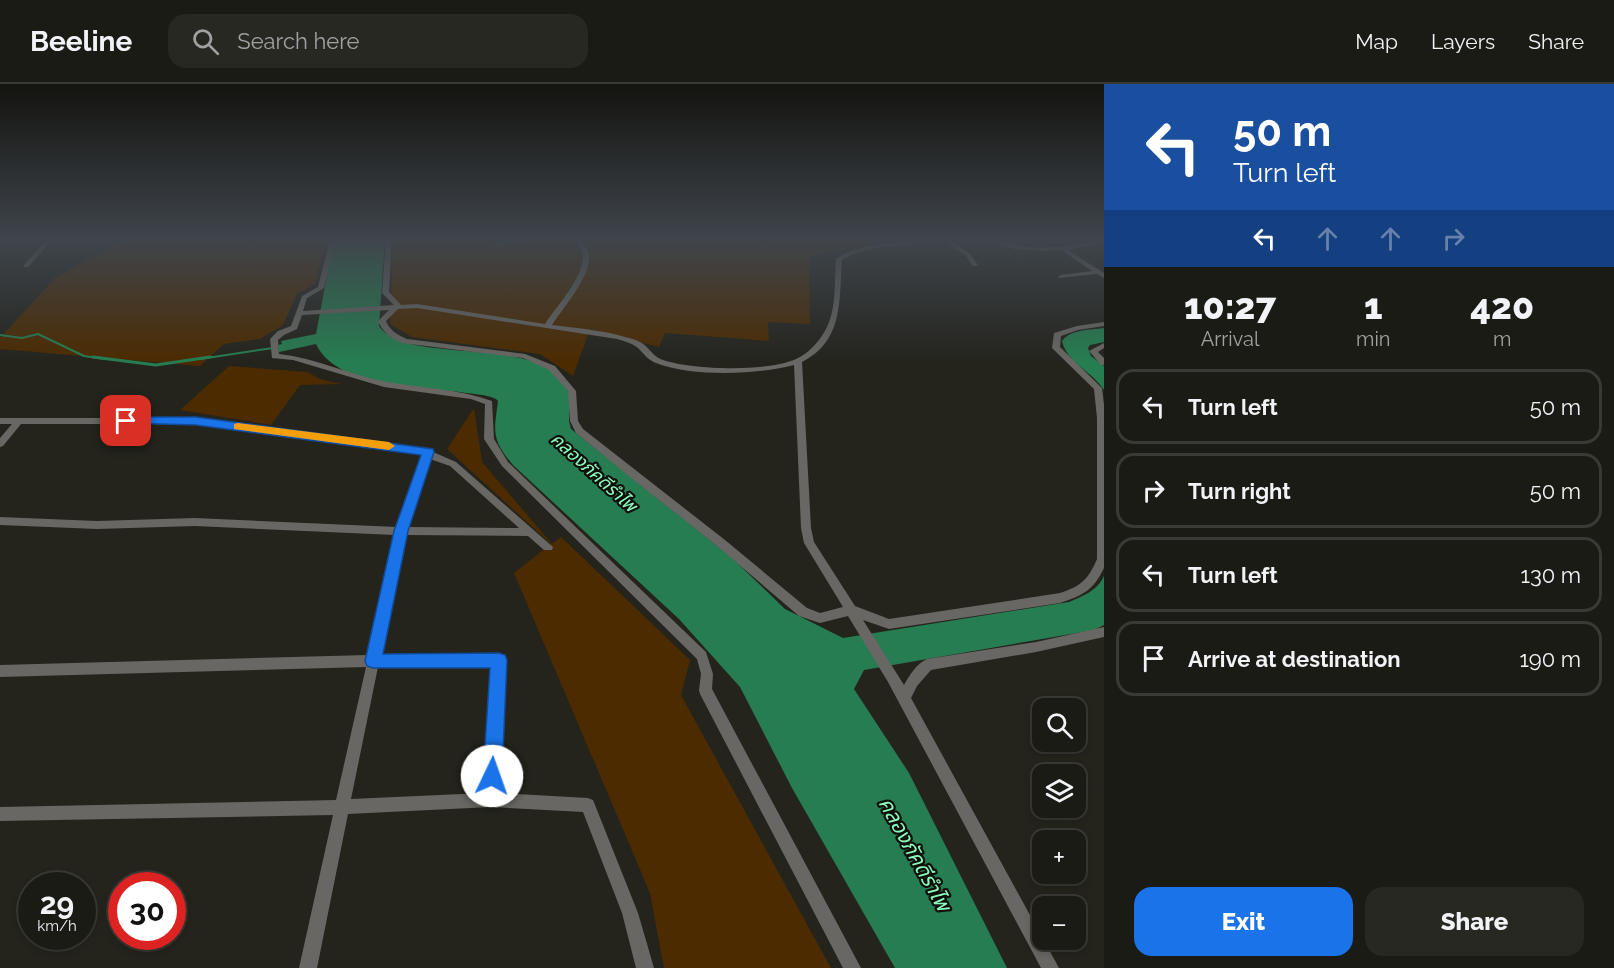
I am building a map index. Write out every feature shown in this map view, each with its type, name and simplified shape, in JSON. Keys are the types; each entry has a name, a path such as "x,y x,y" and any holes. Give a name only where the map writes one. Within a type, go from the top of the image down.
{"street":[{"path":"323,280 321,288 304,297 301,313 294,327 274,339 276,356 294,358 384,384 473,397 489,403 489,440 505,464 702,656 706,664 705,690 852,968"},
{"path":"387,280 386,293 398,305"},
{"path":"548,325 577,280"},
{"path":"301,313 398,305 417,306 548,325 631,341 644,350 647,356 678,366 721,370 774,367 798,362 819,346 834,319 837,280"},
{"path":"398,305 382,321 394,337 405,341 525,356 552,368 572,391 576,427 803,612 820,618 853,615 889,624 1060,598 1080,591 1095,579 1102,559 1101,418 1098,388 1056,348 1057,335 1077,328 1104,324"},
{"path":"1104,345 1093,351 1104,363"},
{"path":"798,362 807,536 904,697 1050,968"},
{"path":"0,421 196,421 428,452 453,464 548,547"},
{"path":"0,444 19,421"},
{"path":"308,968 340,807 401,531 428,452"},
{"path":"0,521 97,525 195,522 401,531 530,532"},
{"path":"904,697 912,682 927,665 1036,647 1104,632"},
{"path":"0,671 499,660 491,800"},
{"path":"0,814 340,807 491,800 588,806 630,913 645,968"}],"shaded area":[{"path":"53,280 316,280 315,284 297,294 283,325 260,339 224,344 200,366 0,349 0,338"},
{"path":"392,280 809,280 810,324 768,322 769,341 665,333 659,347 590,329 573,376 540,354 412,337 390,324"},
{"path":"229,366 307,372 320,379 341,384 300,385 271,425 180,410"},
{"path":"474,408 482,462 552,544 561,537 690,660 681,695 831,968 664,968 650,893 514,573 551,544 447,449"}],"water":[{"name":"คลองภัคดีรำไพ","path":"326,280 382,280 379,326 392,337 411,344 434,348 512,356 535,362 554,372 570,395 571,429 731,557 785,609 843,638 1069,602 1094,589 1104,576 1104,625 1094,630 864,670 854,689 909,773 1007,968 895,968 792,788 740,687 679,619 513,465 501,448 496,435 498,401 478,394 401,386 359,377 341,369 326,358 316,344 279,352 278,345 282,344 281,341 316,334"},
{"path":"1104,328 1104,342 1090,345 1088,348 1091,356 1104,366 1104,390 1069,355 1062,341 1076,332"}],"waterway":[{"path":"0,335 22,338 38,334 84,356 105,359"},
{"path":"200,359 273,348"},
{"path":"93,357 156,365 210,357"}],"slow traffic":[{"path":"238,427 389,446"}],"route":[{"path":"126,421 196,421 428,452 401,531 373,661 499,660 492,776"}]}
